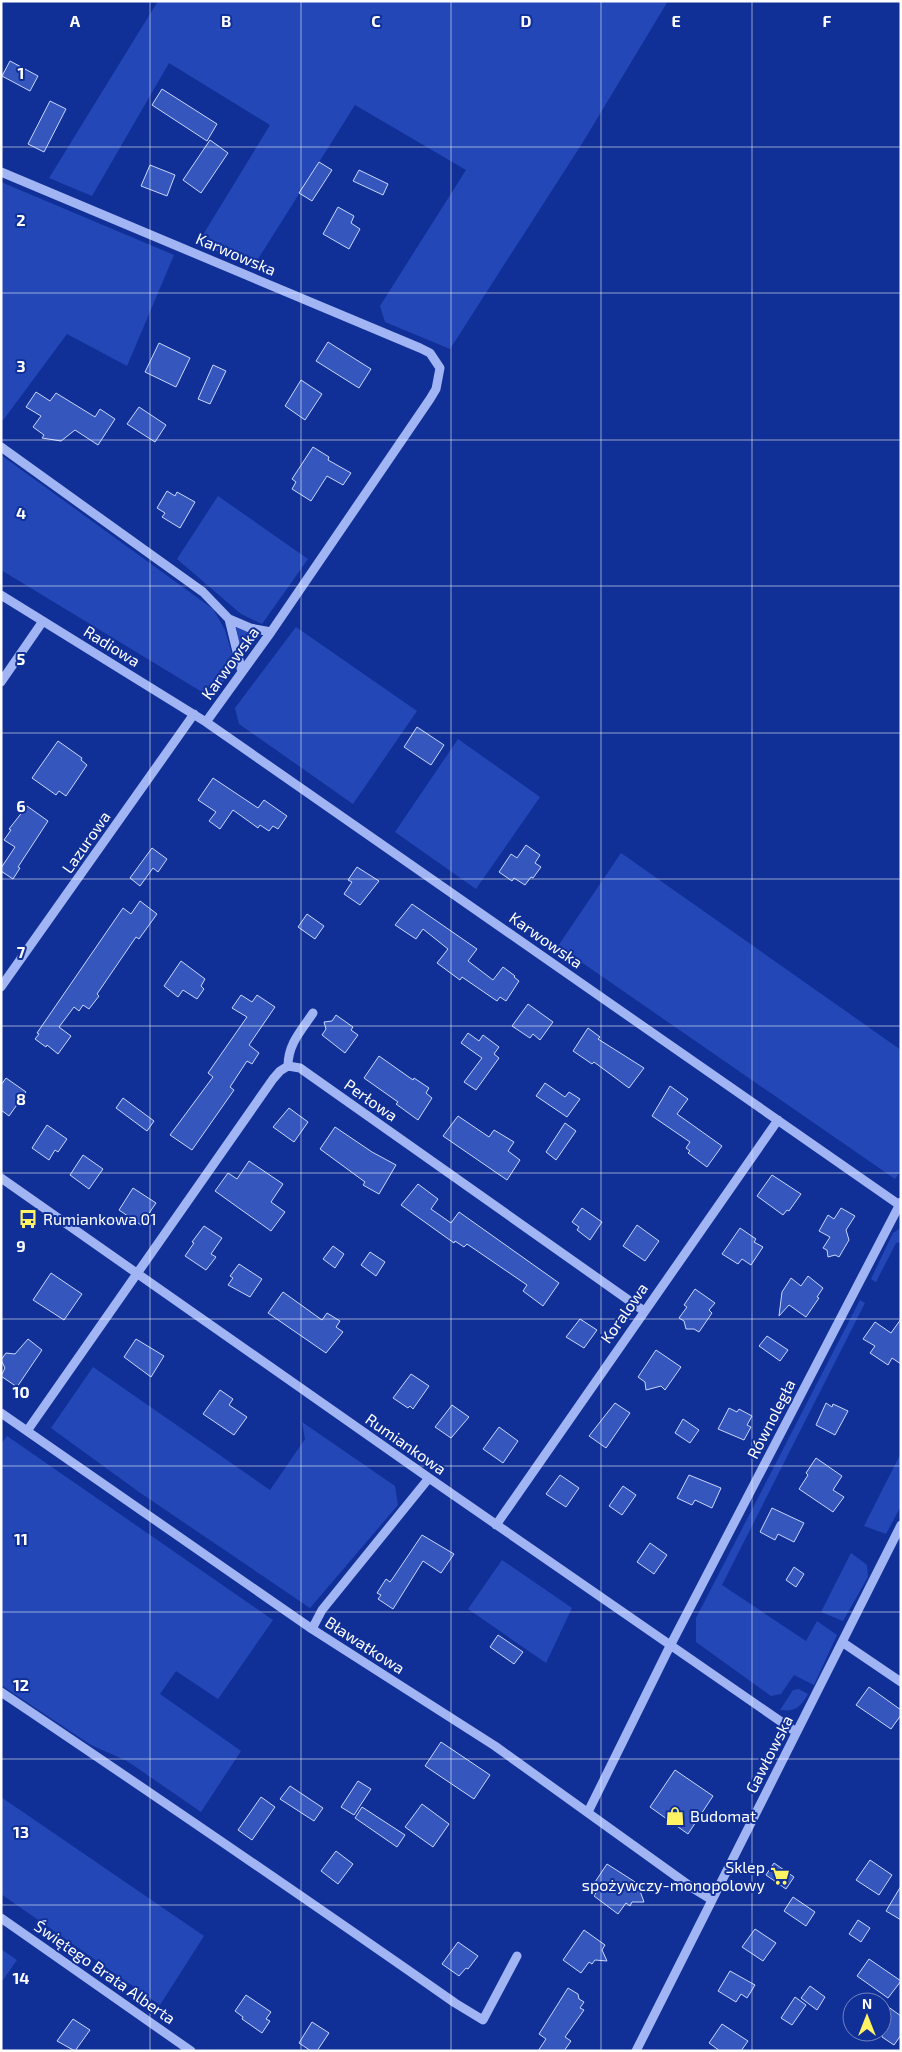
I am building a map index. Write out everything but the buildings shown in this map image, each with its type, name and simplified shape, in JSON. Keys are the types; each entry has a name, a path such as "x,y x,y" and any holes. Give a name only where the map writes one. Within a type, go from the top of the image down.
{"street":[{"name":"Karwowska","path":"1,172 420,348 430,353 440,368 439,378 430,399 271,632 206,722 900,1204"},
{"path":"1,448 203,592 229,619 250,628 271,632"},
{"name":"Radiowa","path":"1,595 206,722"},
{"path":"229,619 242,672"},
{"path":"1,682 43,621"},
{"name":"Lazurowa","path":"1,987 194,714"},
{"path":"27,1431 273,1080 280,1071 288,1066 288,1054 293,1042 313,1014"},
{"name":"Perłowa","path":"288,1066 300,1068 644,1311"},
{"name":"Koralowa","path":"496,1526 778,1120"},
{"name":"Rumiankowa","path":"1,1178 496,1526 796,1732"},
{"name":"Równoległa","path":"588,1812 670,1646 900,1204"},
{"name":"Bławatkowa","path":"1,1413 312,1628 495,1746 712,1900"},
{"path":"312,1628 322,1610 428,1478"},
{"name":"Gawłowska","path":"636,2051 901,1525"},
{"path":"842,1642 901,1682"},
{"path":"1,1692 483,2020 517,1956"},
{"name":"Świętego Brata Alberta","path":"1,1918 191,2051"}],"shaded area":[{"path":"158,1 668,1 583,142 450,349 385,322 380,306 466,170 355,105 253,267 198,243 270,125 169,63 92,196 49,178"},
{"path":"1,182 174,255 127,366 67,334 1,423"},
{"path":"1,455 213,609 225,630 235,665 212,698 1,570"},
{"path":"218,496 308,559 262,624 241,614 177,559"},
{"path":"236,627 254,634 242,654"},
{"path":"296,627 417,711 353,804 239,724 235,708"},
{"path":"458,739 540,797 476,889 395,832"},
{"path":"621,853 901,1050 901,1170 895,1179 558,946"},
{"path":"901,1228 901,1242 896,1243 876,1282 871,1279 893,1233"},
{"path":"860,1300 865,1303 722,1585 806,1641 817,1621 837,1635 814,1685 794,1675 781,1694 771,1696 696,1642 696,1618"},
{"path":"93,1367 270,1490 305,1439 302,1422 395,1486 398,1505 310,1608 139,1492 51,1428"},
{"path":"7,1436 273,1620 218,1699 176,1671 160,1694 241,1751 201,1812 127,1761 91,1745 1,1685 1,1444"},
{"path":"901,1453 901,1506 886,1534 864,1526"},
{"path":"851,1553 867,1565 868,1577 843,1621 821,1612"},
{"path":"502,1560 572,1608 546,1663 468,1609"},
{"path":"799,1689 808,1694 803,1702 797,1708 780,1710 793,1690"},
{"path":"1,1797 204,1936 160,2005 1,1894"},
{"path":"1,1949 17,1960 1,1983"}],"place":[{"name":"Rumiankowa 01","path":"28,1219"},
{"name":"Budomat","path":"675,1816"},
{"name":"Sklep spożywczy-monopolowy","path":"780,1876"}]}
